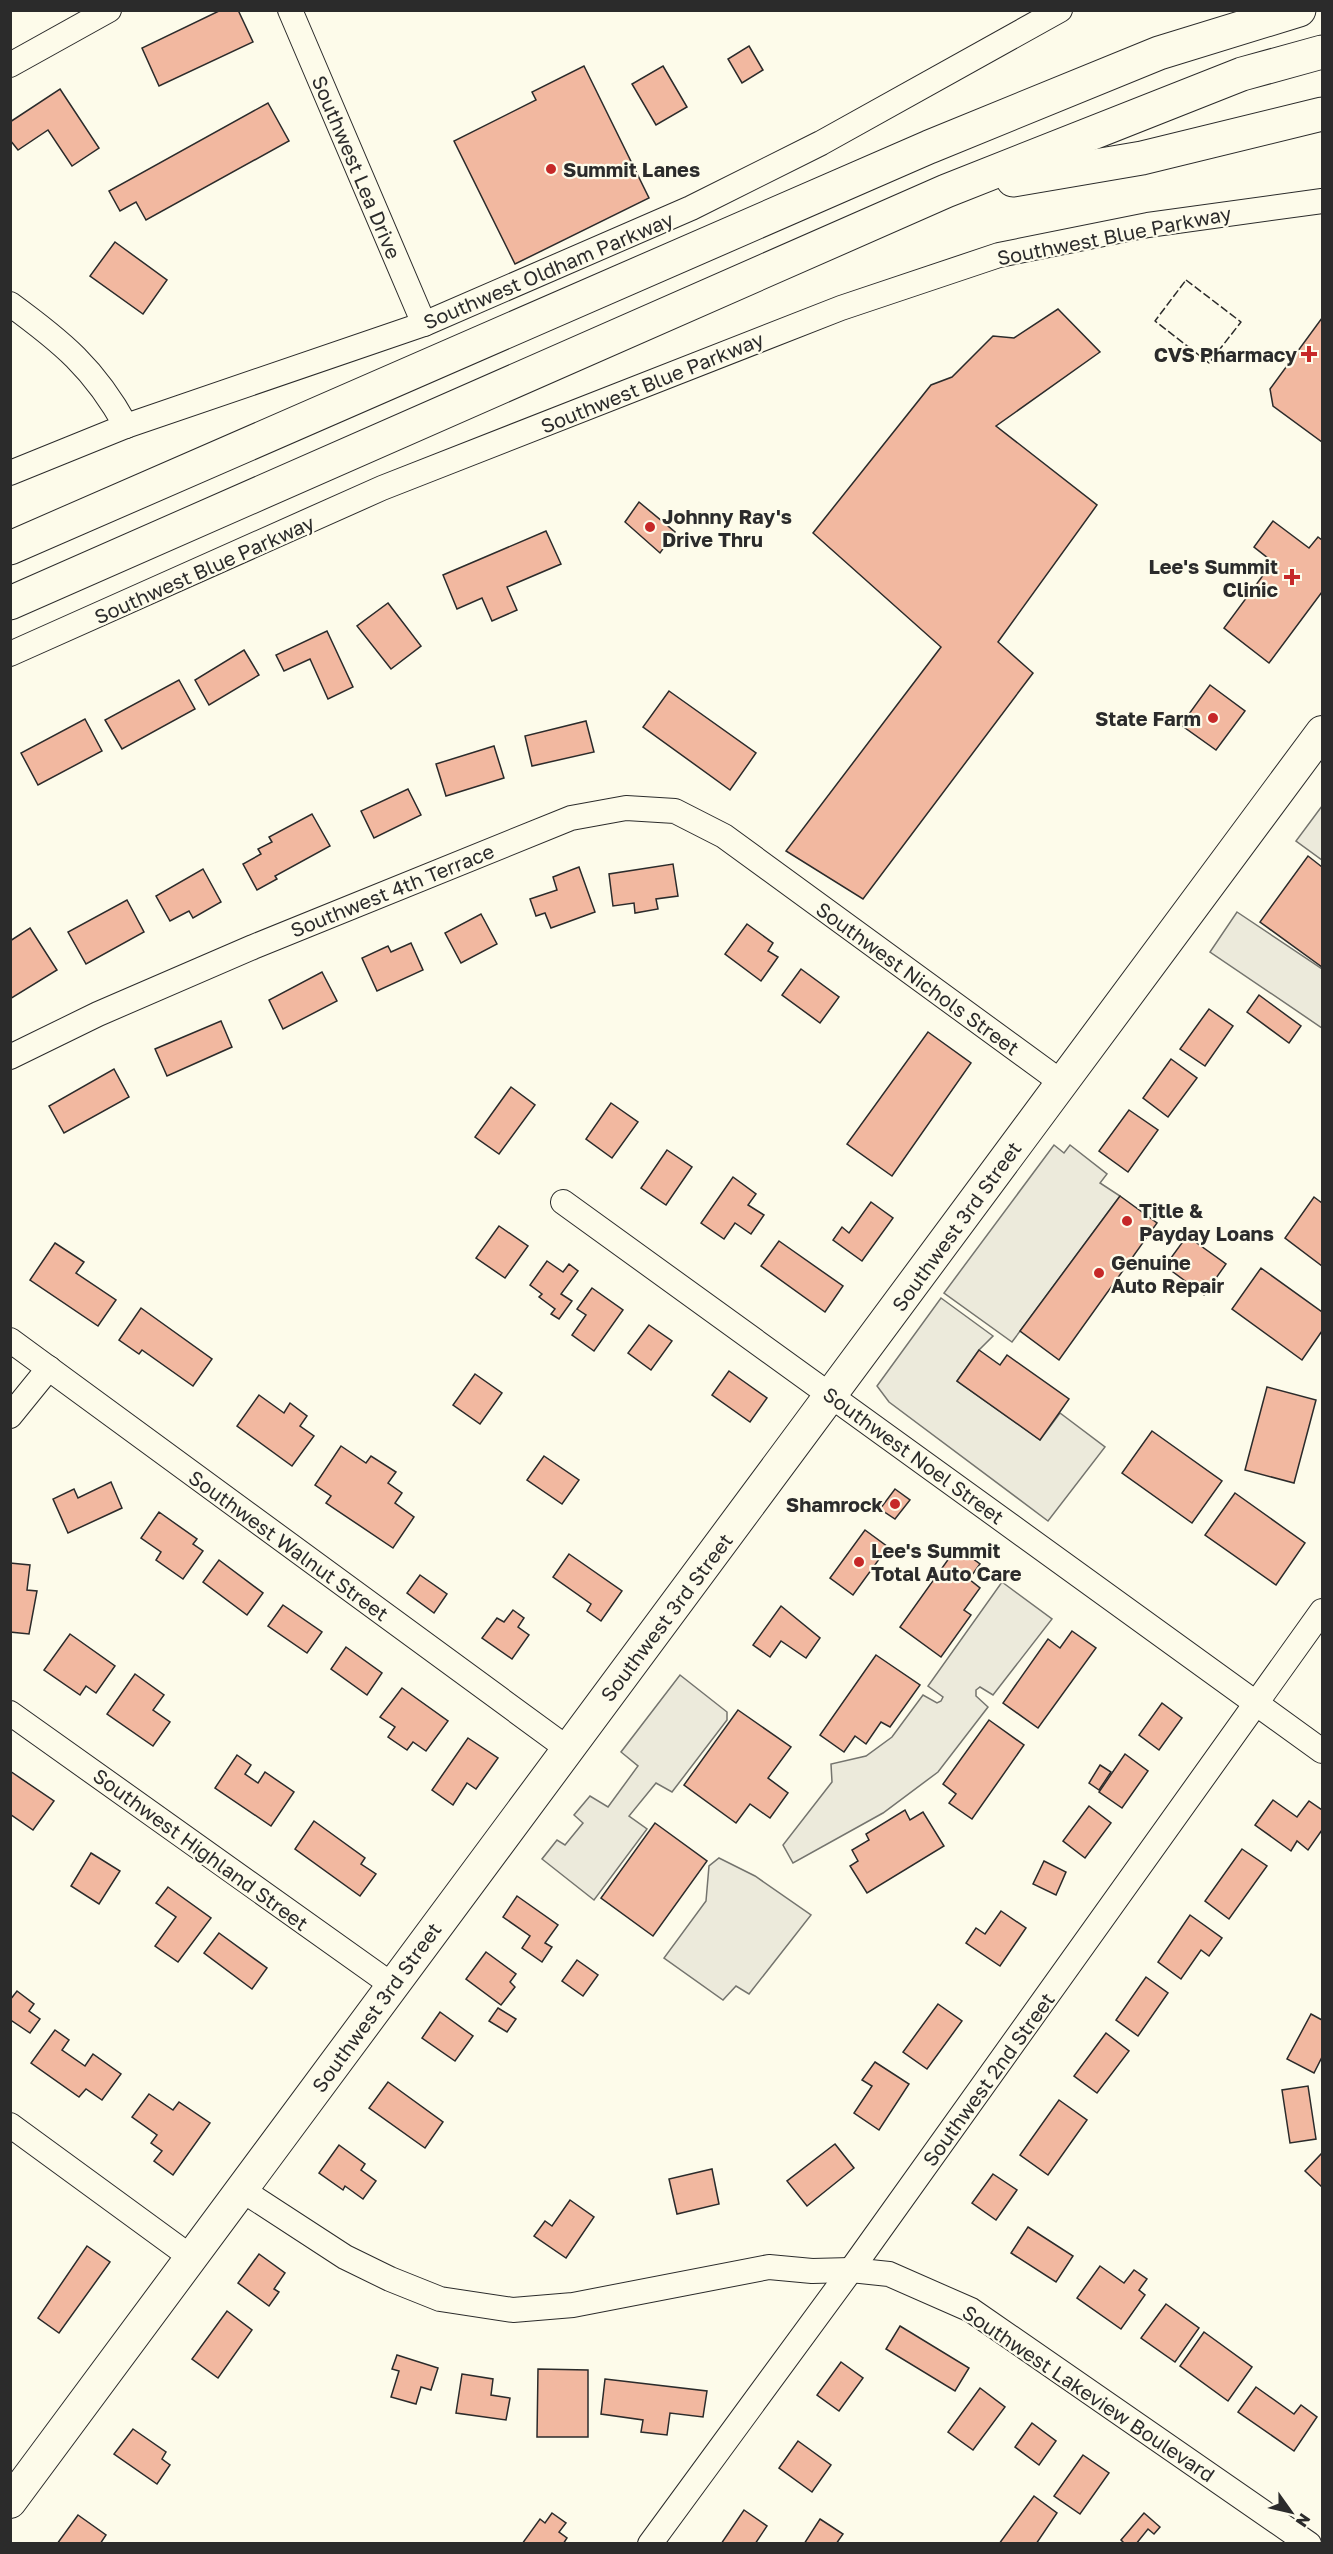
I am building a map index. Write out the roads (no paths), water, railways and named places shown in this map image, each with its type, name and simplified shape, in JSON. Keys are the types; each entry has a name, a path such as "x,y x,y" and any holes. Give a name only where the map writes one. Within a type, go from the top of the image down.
{"highway":[{"path":"1159,53 1233,10"},
{"path":"10,548 929,147 1159,53 1299,10"},
{"path":"10,603 946,191 1242,74 1323,52"},
{"path":"946,191 1142,158 1323,114"}],"main road":[{"name":"Southwest 3rd Street","path":"10,2502 832,1395 1061,1082 1323,732"}],"street":[{"path":"10,65 109,10"},
{"name":"Southwest Lea Drive","path":"290,10 356,160 424,324"},
{"name":"Southwest Oldham Parkway","path":"10,473 126,426 424,324 752,180 1060,10"},
{"name":"Southwest Blue Parkway","path":"10,654 382,488 852,304 999,255 1148,225 1323,201"},
{"path":"10,304 58,339 83,363 107,394 126,426"},
{"name":"Southwest 4th Terrace","path":"10,1057 98,1014 253,947 571,818 626,808 675,811 724,836 776,874"},
{"name":"Southwest Nichols Street","path":"776,874 1061,1082"},
{"name":"Southwest Noel Street","path":"563,1202 1323,1751"},
{"name":"Southwest Walnut Street","path":"10,1340 568,1749"},
{"path":"10,1416 49,1368"},
{"name":"Southwest 2nd Street","path":"650,2544 851,2270 1323,1611"},
{"name":"Southwest Highland Street","path":"10,1713 392,1986"},
{"path":"10,2125 192,2258"},
{"name":"Southwest Lakeview Boulevard","path":"242,2190 345,2257 390,2279 440,2299 513,2310 573,2306 769,2267 889,2274 970,2310 1309,2544"}],"place":[{"name":"Summit Lanes","path":"551,169"},
{"name":"CVS Pharmacy","path":"1309,354"},
{"name":"Johnny Ray's Drive Thru","path":"650,527"},
{"name":"Lee's Summit Clinic","path":"1292,577"},
{"name":"State Farm","path":"1213,718"},
{"name":"Title & Payday Loans","path":"1127,1221"},
{"name":"Genuine Auto Repair","path":"1099,1273"},
{"name":"Shamrock","path":"895,1504"},
{"name":"Lee's Summit Total Auto Care","path":"859,1562"}]}
